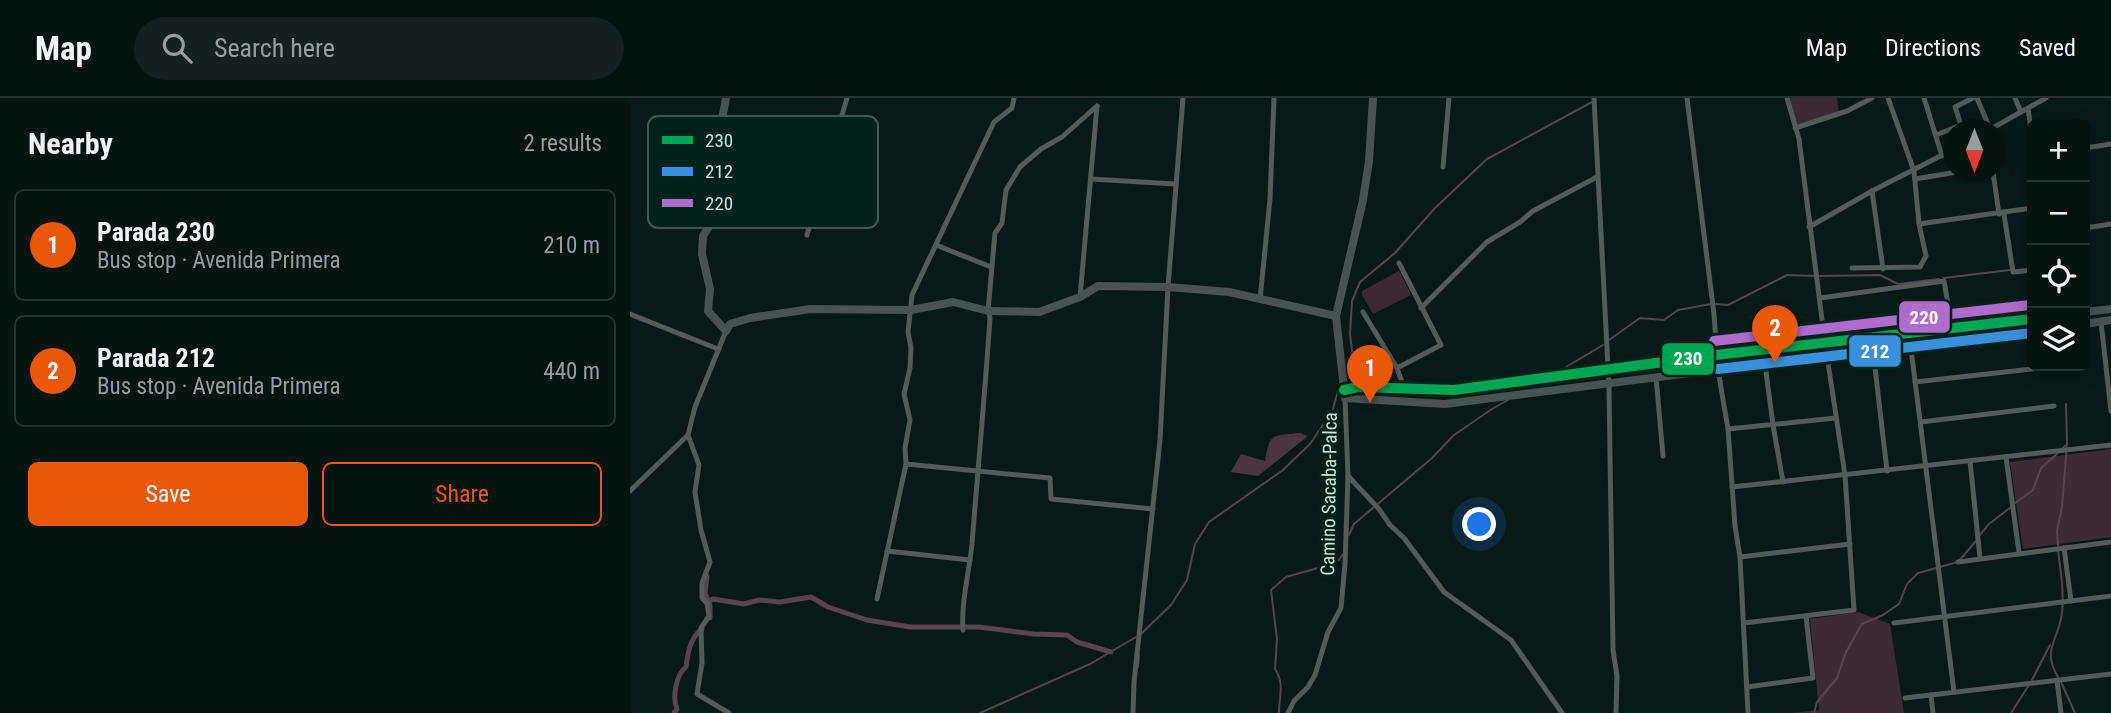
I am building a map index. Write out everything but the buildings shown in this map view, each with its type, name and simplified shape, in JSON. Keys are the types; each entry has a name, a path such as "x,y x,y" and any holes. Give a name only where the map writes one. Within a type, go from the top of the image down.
{"main road":[{"path":"723,116 726,98"},
{"name":"Camino Sacaba-Palca","path":"1345,394 1336,316 1363,200 1369,161 1373,98"},
{"path":"708,228 703,236 702,254 710,289 708,311 726,331 730,324 750,318 810,309 911,310 953,302 988,311 1039,312 1080,297 1098,286 1168,287 1228,292 1336,316"},
{"path":"2090,311 2111,309"},
{"path":"1345,394 1358,387 1454,390 1716,355 2027,320"},
{"path":"2090,323 2111,320"},
{"path":"1345,394 1445,404 2027,331"}],"street":[{"path":"842,116 847,98"},
{"path":"877,598 906,464 905,449 910,420 904,394 910,368 911,348 908,332 912,295 994,122 1012,108 1014,98"},
{"path":"1133,713 1160,440 1168,287 1183,98"},
{"path":"1260,300 1270,200 1274,98"},
{"path":"1443,167 1449,98"},
{"path":"1594,98 1608,382 1616,713"},
{"path":"1687,98 1714,314 1716,355 1728,429 1740,557 1748,713"},
{"path":"1744,624 1854,610 1845,475 1799,139 1787,98"},
{"path":"1795,128 1847,111 1872,98"},
{"path":"1852,268 1920,267 1926,256 1919,225 1915,179 1888,98"},
{"path":"1810,227 1872,191 1942,156 1924,98"},
{"path":"1936,135 1961,125 1955,107 1975,98 1985,119"},
{"path":"2015,98 2021,112"},
{"path":"2006,120 2046,98"},
{"path":"963,630 962,617 978,471 995,233 1002,223 1006,190 1020,167 1041,149 1062,137 1097,106 1080,297"},
{"path":"2028,108 2030,119"},
{"path":"2090,147 2111,144"},
{"path":"1915,179 1943,174"},
{"path":"1421,308 1487,242 1533,211 1597,177"},
{"path":"1091,179 1175,184"},
{"path":"1995,182 2013,272 2027,271"},
{"path":"1872,191 1883,269"},
{"path":"1919,225 2027,209"},
{"path":"2090,227 2111,224"},
{"path":"807,235 809,228"},
{"path":"936,245 991,267"},
{"path":"1397,368 1441,345 1399,263"},
{"path":"1821,298 1944,281 1952,328"},
{"path":"1363,312 1397,368 1404,388"},
{"path":"630,313 718,349"},
{"path":"2101,322 2111,411"},
{"path":"630,491 688,435 695,407 726,331"},
{"path":"1909,333 1954,692"},
{"path":"1873,350 1887,471"},
{"path":"1765,364 1783,482"},
{"path":"1915,382 2027,370"},
{"path":"1656,377 1663,456"},
{"name":"Camino Sacaba-Palca","path":"1289,713 1294,701 1315,675 1328,632 1341,608 1348,477 1345,394"},
{"path":"1921,422 2054,406"},
{"path":"1728,429 1836,418"},
{"path":"688,435 699,465 695,492 710,562 702,583 702,598 707,603 709,616 701,628 702,663 697,694 729,713"},
{"path":"1732,487 2111,445"},
{"path":"2006,457 2019,552"},
{"path":"1970,461 1980,558"},
{"path":"906,464 1050,478 1051,499 1153,509"},
{"path":"1348,477 1404,538 1444,592 1511,640 1562,713"},
{"path":"1958,562 2111,542"},
{"path":"1740,557 1850,544"},
{"path":"2064,548 2071,601"},
{"path":"887,551 970,560"},
{"path":"1894,623 2111,596"},
{"path":"1746,687 1813,678 1806,616"},
{"path":"1905,698 2111,674"},
{"path":"2057,680 2061,713"},
{"path":"1931,695 1933,713"}],"shaded area":[{"path":"1790,98 1837,98 1839,114 1796,125"},
{"path":"1399,271 1411,295 1373,314 1362,291"},
{"path":"1300,433 1308,436 1258,476 1231,472 1241,454 1265,461 1274,437"},
{"path":"2111,449 2111,537 2023,549 2010,462"},
{"path":"1858,612 1890,624 1904,713 1791,713 1819,710 1810,619"}],"waterway":[{"path":"1349,378 1353,359 1350,334 1352,301 1360,282 1395,253 1435,208 1487,159 1592,102"},
{"path":"1944,278 2010,270"},
{"path":"1716,304 1728,305 1787,275 1815,276"},
{"path":"1820,276 1880,275 1898,284 1939,279"},
{"path":"1609,340 1640,318 1664,320 1678,310 1711,304"},
{"path":"1566,367 1603,345"},
{"path":"1141,634 1171,605 1187,580 1195,544 1209,522 1283,470 1310,444 1332,412 1340,384"},
{"path":"1349,535 1354,524 1432,458 1454,435 1508,400"},
{"path":"2062,449 2067,444 2066,404"},
{"path":"2058,545 2057,531 2062,507 2067,444"},
{"path":"2015,503 2033,490 2041,468 2058,453"},
{"path":"1979,536 1989,524 2011,507"},
{"path":"1814,713 1817,702 1837,678 1846,652 1862,624 1899,604 1907,584 1918,573 1958,562 1976,541"},
{"path":"2058,551 2062,613 2051,652 2053,667 2058,677"},
{"path":"1279,713 1281,685 1275,669 1277,639 1271,590 1286,577 1332,564 1343,554"},
{"path":"707,576 705,593 710,606 710,618"},
{"path":"708,602 713,599 744,604 759,600 780,602 811,597 828,607 867,620 910,627 979,627 1067,635 1077,642 1111,652"},
{"path":"674,713 677,709 677,680 686,667 692,641 702,629"},
{"path":"980,713 1090,664 1136,637"},
{"path":"2032,680 2050,645"},
{"path":"1138,667 1139,655"},
{"path":"2061,682 2075,713"},
{"path":"2011,713 2029,685"}],"transit line":[{"name":"220","path":"1714,341 2027,305"},
{"name":"230","path":"1344,390 1358,387 1454,390 1716,355 2027,320"},
{"name":"212","path":"1718,369 2027,334"}],"place":[{"name":"Parada 212","path":"1775,363"},
{"name":"Parada 230","path":"1370,403"}]}
